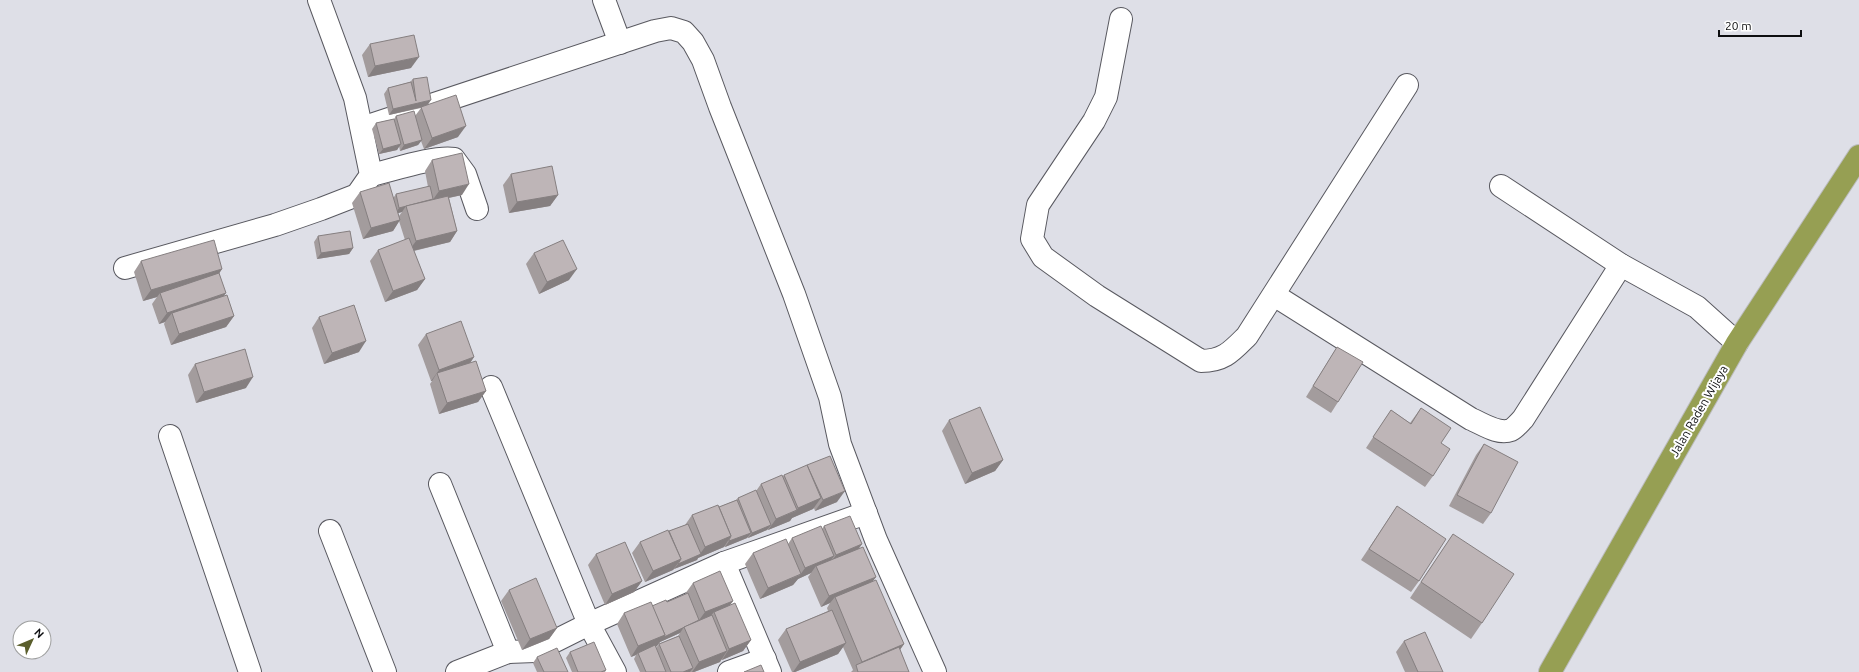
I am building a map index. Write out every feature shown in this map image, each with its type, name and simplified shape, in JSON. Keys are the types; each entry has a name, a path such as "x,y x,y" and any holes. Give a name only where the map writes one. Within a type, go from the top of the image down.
{"highway":[{"name":"Jalan Raden Wijaya","path":"1550,672 1737,343 1859,156"}],"street":[{"path":"125,268 321,209 357,195 367,184 371,175 355,98 319,0"},
{"path":"604,0 620,43"},
{"path":"1121,19 1106,97 1094,121 1038,205 1032,239 1043,257 1097,296 1201,361 1215,361 1231,352 1247,336 1407,85"},
{"path":"362,128 620,43 671,28 684,32 693,42 703,60 794,294 830,397 840,444 876,540 935,672"},
{"path":"371,175 422,163 448,158 454,159 465,174 477,209"},
{"path":"1501,186 1621,265 1697,307 1737,343"},
{"path":"1274,295 1472,419 1494,430 1504,431 1512,430 1523,419 1621,265"},
{"path":"491,387 589,624 615,672"},
{"path":"170,436 250,672"},
{"path":"440,484 508,652"},
{"path":"457,672 508,652 535,651 589,624 724,563 866,513"},
{"path":"330,531 385,672"},
{"path":"724,563 768,666 729,672"}],"building":[{"path":"414,35 419,57 375,66 370,44"},
{"path":"427,77 431,100 393,109 388,88 411,82 416,101 413,79"},
{"path":"456,95 466,126 432,138 421,107"},
{"path":"414,111 422,140 404,145 396,116"},
{"path":"394,119 401,144 383,149 376,123"},
{"path":"462,153 469,184 439,191 432,160"},
{"path":"552,166 558,195 517,202 511,174"},
{"path":"389,183 400,220 371,228 360,192"},
{"path":"430,186 433,199 399,208 396,194"},
{"path":"448,196 457,231 416,241 406,206"},
{"path":"350,231 353,248 321,253 318,236"},
{"path":"409,238 425,279 393,291 378,250"},
{"path":"214,240 222,269 151,290 141,261"},
{"path":"563,240 577,269 547,282 534,253"},
{"path":"219,273 226,293 167,313 160,293"},
{"path":"227,295 234,316 179,334 172,313"},
{"path":"354,305 366,341 332,353 319,317"},
{"path":"461,321 474,357 439,370 426,334"},
{"path":"1337,347 1363,362 1338,402 1313,386"},
{"path":"245,349 253,377 204,392 195,364"},
{"path":"476,361 486,391 447,403 437,373"},
{"path":"980,407 1003,460 972,473 949,420"},
{"path":"1421,408 1451,428 1441,443 1450,449 1433,476 1373,437 1391,410 1411,424"},
{"path":"1484,444 1518,462 1491,513 1457,495"},
{"path":"830,456 845,491 823,500 807,465"},
{"path":"807,465 821,498 798,508 784,475"},
{"path":"782,475 797,510 776,519 761,484"},
{"path":"756,490 771,525 752,533 738,498"},
{"path":"737,500 751,533 729,541 731,536 719,507"},
{"path":"718,505 731,536 705,547 692,515"},
{"path":"1397,506 1446,539 1419,581 1369,549"},
{"path":"850,516 862,544 836,555 824,526"},
{"path":"688,524 701,554 678,564 681,559 669,531"},
{"path":"821,526 834,556 805,568 792,538"},
{"path":"668,530 681,559 653,571 640,542"},
{"path":"1453,534 1514,574 1482,623 1421,582"},
{"path":"786,539 801,574 768,588 753,553"},
{"path":"625,542 642,581 612,594 596,554"},
{"path":"863,547 876,577 829,596 816,566"},
{"path":"720,571 733,601 705,612 693,583"},
{"path":"536,578 557,628 530,639 509,590"},
{"path":"876,580 904,644 862,662 835,597"},
{"path":"688,593 699,620 664,637 665,635 652,606 666,600 667,602"},
{"path":"651,602 665,635 638,646 624,613"},
{"path":"735,603 751,640 729,649 714,612"},
{"path":"832,610 846,643 800,662 786,629"},
{"path":"712,615 727,651 699,662 684,627"},
{"path":"1425,632 1443,672 1418,672 1404,641"},
{"path":"679,636 693,668 683,672 671,672 659,644"},
{"path":"594,642 606,670 601,672 578,672 570,652"},
{"path":"655,645 666,672 646,672 638,653"},
{"path":"899,647 909,672 858,672 856,665"},
{"path":"557,648 568,672 544,672 537,657"},
{"path":"761,665 764,672 744,672"}]}
